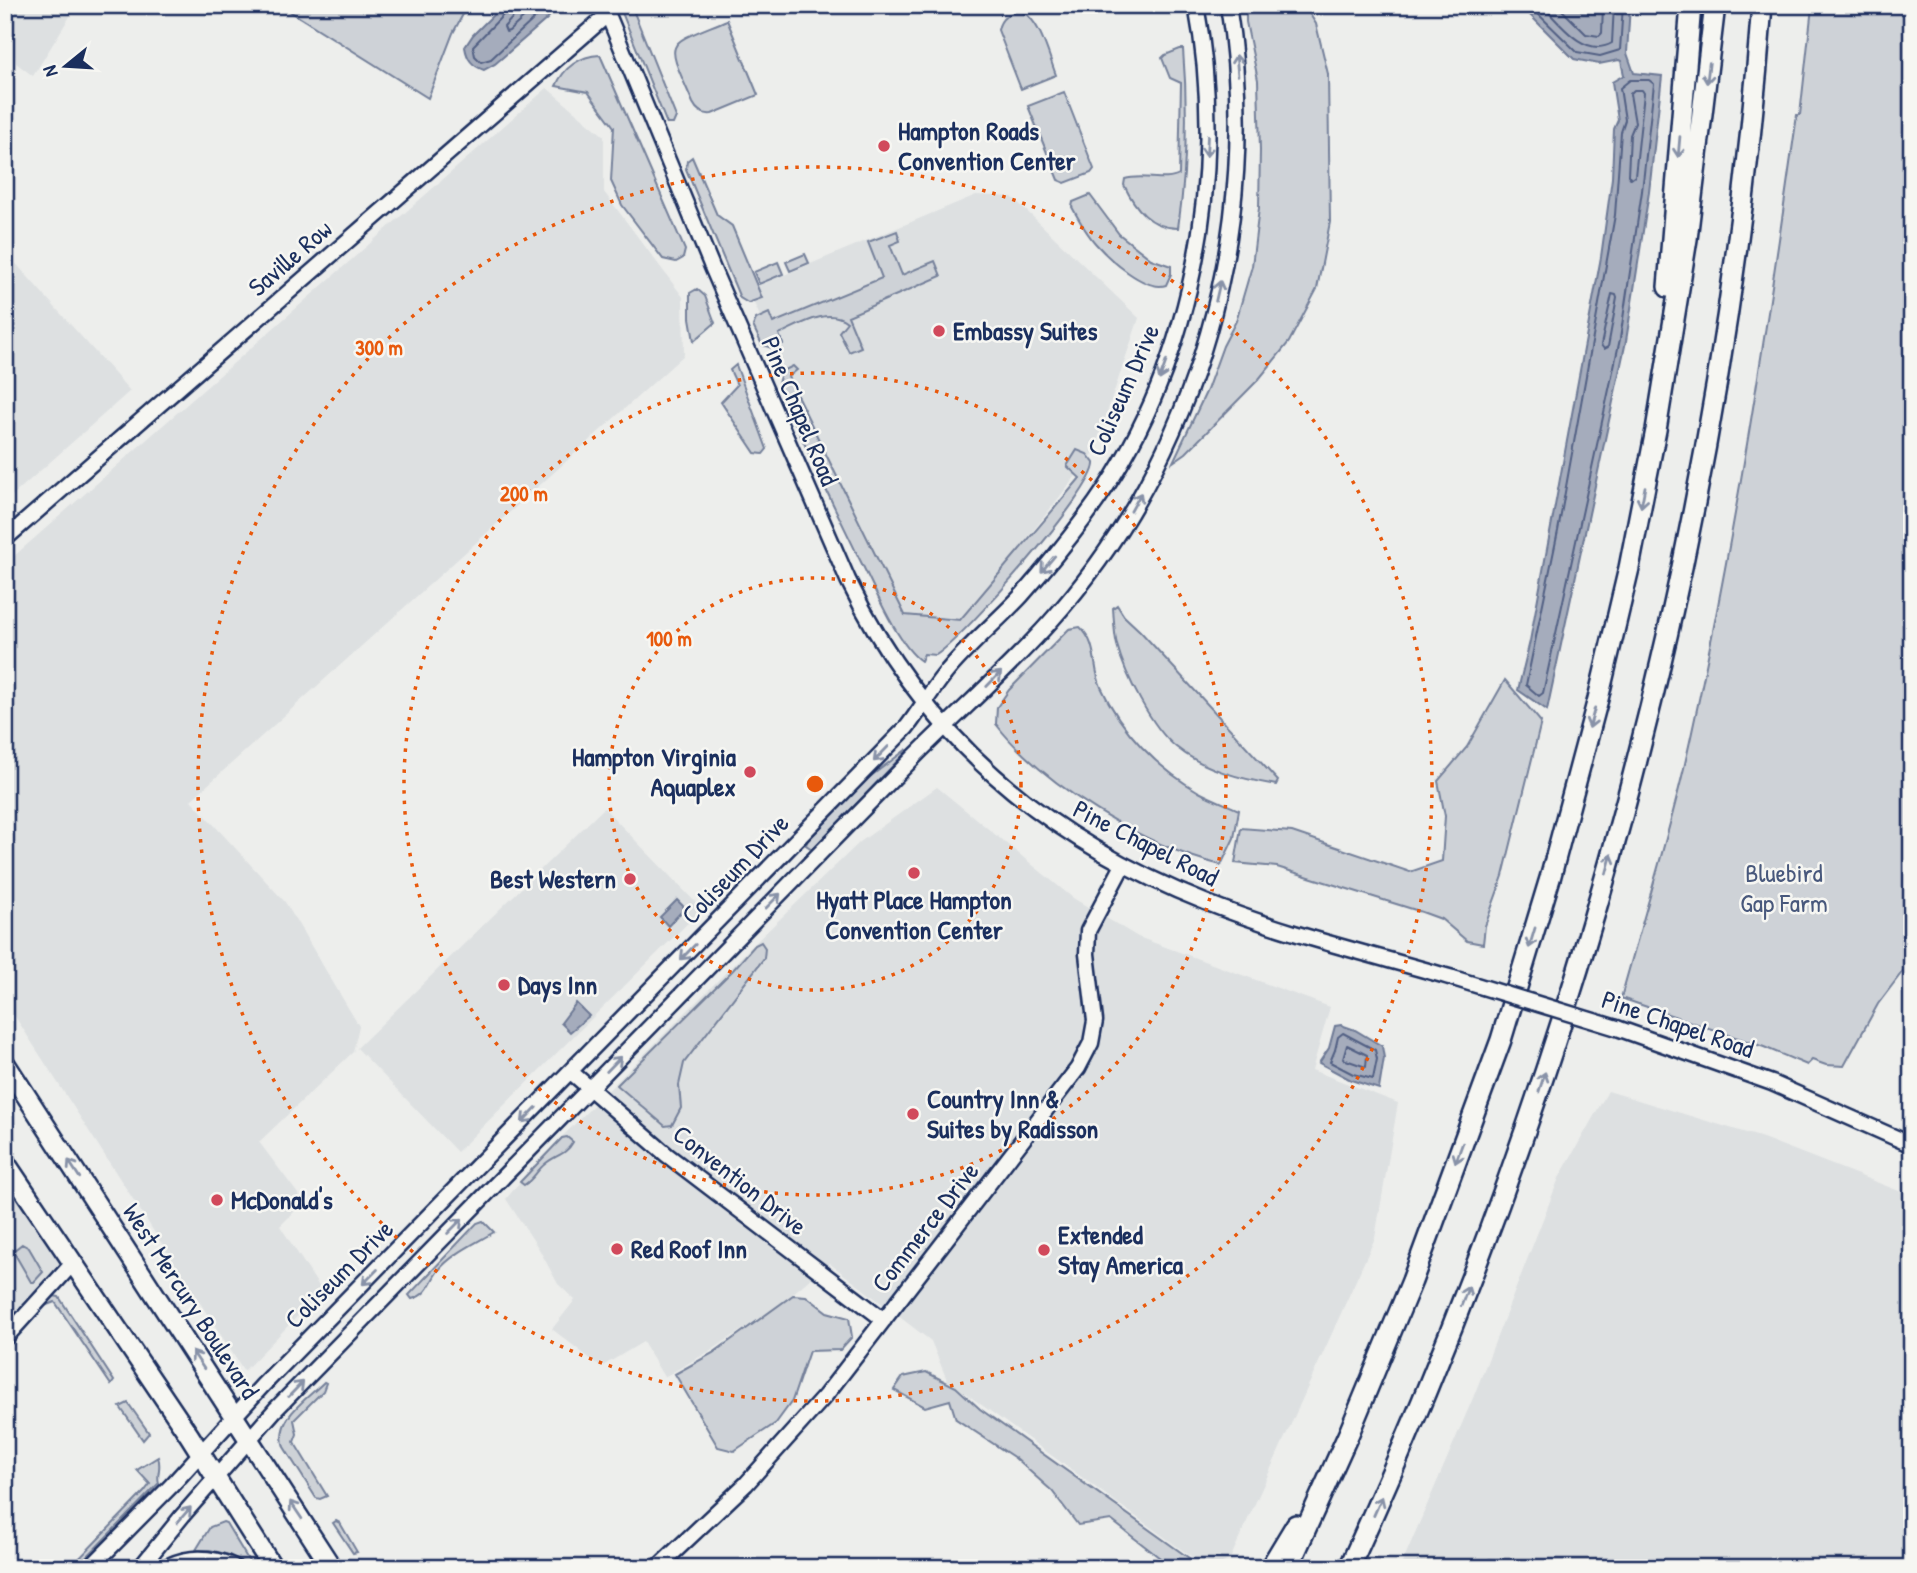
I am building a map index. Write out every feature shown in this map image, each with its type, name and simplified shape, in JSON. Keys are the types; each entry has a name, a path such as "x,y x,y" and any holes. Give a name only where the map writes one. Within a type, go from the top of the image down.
{"highway":[{"path":"1656,430 1691,5"},
{"path":"1288,1568 1349,1433 1412,1281 1501,1040 1551,874 1598,699 1629,568 1656,430 1687,239 1715,5"},
{"path":"1349,1568 1430,1382 1530,1119 1574,983 1630,789 1665,644 1708,435 1736,251 1762,5"},
{"path":"1270,1568 1349,1433"}],"main road":[{"name":"West Mercury Boulevard","path":"5,1063 332,1568"},
{"path":"5,1162 201,1454 273,1568"},
{"path":"169,1568 207,1560 232,1568"}],"street":[{"name":"Coliseum Drive","path":"90,1568 349,1297 907,727 948,670 1022,594 1086,516 1131,444 1158,383 1184,307 1195,257 1208,135 1203,39 1196,5"},
{"name":"Coliseum Drive","path":"140,1568 249,1439 323,1361 1050,622 1082,582 1135,503 1164,449 1189,390 1213,314 1234,207 1238,163 1238,82 1228,5"},
{"name":"Pine Chapel Road","path":"606,10 701,242 836,556 880,641 946,727 993,775 1030,807 1081,842 1123,865 1206,903 1244,917 1616,1028 1772,1083 1912,1145"},
{"name":"Saville Row","path":"5,539 606,10"},
{"name":"Commerce Drive","path":"657,1568 719,1511 825,1396 1086,1055 1096,1021 1087,954 1088,931 1123,865"},
{"name":"Convention Drive","path":"571,1072 667,1155 884,1320"},
{"path":"5,1338 73,1263"}],"shaded area":[{"path":"5,5 77,5 33,76 16,63 8,21 5,24"},
{"path":"547,88 604,136 604,192 683,297 684,355 191,800 285,902 359,1026 353,1052 259,1142 304,1202 280,1226 322,1291 244,1371 5,1001 5,564"},
{"path":"976,195 1012,197 1139,318 1093,454 959,626 898,620 748,290"},
{"path":"11,258 130,391 5,502 5,264"},
{"path":"937,787 1073,898 1138,937 1330,1007 1312,1070 1398,1103 1375,1238 1230,1559 1214,1568 1207,1568 947,1380 931,1341 829,1263 779,1305 712,1350 664,1377 643,1342 601,1367 552,1329 575,1300 558,1284 506,1199 534,1165 754,944 860,842"},
{"path":"604,808 702,909 457,1152 357,1048"},
{"path":"1608,1091 1763,1138 1912,1196 1912,1568 1400,1568 1473,1398 1559,1178"},
{"path":"5,1163 70,1262 5,1337"}],"green space":[{"path":"280,5 468,5 453,33 428,98"},
{"path":"619,5 631,5 676,117 673,124 667,124"},
{"path":"1246,5 1304,5 1316,24 1328,74 1330,222 1317,289 1289,342 1259,379 1186,453 1173,462 1236,321 1252,266 1259,208 1260,150 1258,80 1246,22"},
{"name":"Bluebird Gap Farm","path":"1912,5 1912,959 1878,1004 1844,1066 1826,1065 1812,1060 1807,1065 1764,1047 1621,998 1677,797 1718,606 1761,361 1797,115 1800,115 1812,7"},
{"path":"1022,12 1039,30 1056,75 1021,89 998,30 1006,16"},
{"path":"727,20 758,95 706,114 698,110 693,103 677,66 675,47 690,35"},
{"path":"1183,49 1185,72 1186,139 1178,228 1159,225 1145,215 1124,185 1125,179 1132,177 1167,178 1179,175 1181,83 1170,78 1162,58"},
{"path":"600,55 685,250 683,258 676,262 663,259 622,205 611,181 614,127 588,92 556,86 563,73 574,64"},
{"path":"1064,92 1094,169 1091,173 1065,183 1058,180 1028,106"},
{"path":"692,157 717,215 732,226 762,298 748,303 740,298 686,169 687,161"},
{"path":"1090,195 1119,234 1151,259 1171,266 1166,285 1148,284 1138,279 1092,240 1072,207 1073,202"},
{"path":"897,231 900,241 890,245 902,275 935,261 941,276 848,316 861,347 849,352 839,332 847,322 831,316 813,319 779,334 783,344 772,348 762,345 753,326 756,319 769,313 773,323 882,278 868,242"},
{"path":"805,254 809,263 790,271 786,262"},
{"path":"778,262 783,274 759,284 754,272"},
{"path":"697,289 705,296 715,323 694,341 690,293"},
{"path":"736,365 767,449 763,454 755,453 721,402 737,385 730,370"},
{"path":"793,366 797,370 788,377 905,615 960,620 1080,478 1067,466 1077,450 1087,454 1094,463 1089,478 1074,501 1026,562 973,621 936,655 924,654 921,661 912,653 879,599 778,384 781,372"},
{"path":"1117,605 1124,616 1278,781 1276,785 1211,768 1187,755 1167,738 1140,700 1121,657 1114,626 1113,608"},
{"path":"1080,627 1090,641 1096,671 1109,703 1142,747 1169,772 1204,795 1239,810 1234,838 1221,865 1160,844 1098,811 1041,770 996,724 997,707 1009,690 1069,629"},
{"path":"1505,680 1541,722 1503,876 1485,926 1483,944 1467,941 1441,919 1422,912 1277,867 1235,863 1241,828 1292,832 1410,872 1442,861 1445,816 1438,781 1467,747"},
{"path":"907,749 817,845 812,849 806,845 808,839 867,779"},
{"path":"761,942 765,948 764,958 684,1063 679,1085 681,1108 672,1125 665,1126 617,1085"},
{"path":"567,1137 573,1142 567,1150 545,1164 527,1183 524,1185 520,1182 562,1138"},
{"path":"483,1221 494,1232 450,1259 425,1291 412,1299 409,1295 477,1223"},
{"path":"22,1244 29,1248 43,1272 34,1282 31,1282 13,1251"},
{"path":"793,1295 806,1296 827,1312 849,1318 852,1337 840,1350 809,1351 792,1401 776,1423 734,1451 718,1447 675,1374 713,1353"},
{"path":"53,1296 59,1297 114,1381 111,1385 55,1302 47,1305"},
{"path":"926,1372 956,1387 980,1409 1203,1568 1173,1568 1111,1520 1078,1525 1052,1491 1015,1458 956,1419 950,1400 925,1407 894,1390 903,1377"},
{"path":"324,1382 323,1391 294,1420 297,1434 294,1442 327,1496 320,1499 316,1498 284,1447 282,1437 293,1411"},
{"path":"128,1403 149,1433 143,1440 120,1407"},
{"path":"158,1457 159,1483 76,1568 70,1568 144,1492 150,1484 137,1470"},
{"path":"223,1522 253,1568 229,1555 196,1550 210,1527"},
{"path":"333,1523 340,1523 357,1552 353,1553"}],"water":[{"path":"503,5 556,5 547,19 495,64 484,70 471,61 465,47 473,35"},
{"path":"1520,5 1630,5 1627,53 1634,73 1662,76 1649,192 1626,341 1547,710 1518,690 1530,641 1601,257 1612,178 1614,129 1618,120 1612,82 1624,75 1619,60 1599,64 1574,59"},
{"path":"677,900 685,908 668,926 660,917"},
{"path":"576,1003 589,1016 570,1032 561,1023"},
{"path":"1341,1025 1382,1046 1384,1058 1379,1089 1351,1080 1319,1063 1329,1048 1335,1026"},
{"path":"1490,1559 1547,1565 1556,1568 1467,1568"}],"place":[{"name":"Hampton Roads Convention Center","path":"884,146"},
{"name":"Embassy Suites","path":"939,331"},
{"name":"Hampton Virginia Aquaplex","path":"750,772"},
{"name":"Hyatt Place Hampton Convention Center","path":"914,873"},
{"name":"Best Western","path":"630,879"},
{"name":"Days Inn","path":"504,985"},
{"name":"Country Inn & Suites by Radisson","path":"913,1114"},
{"name":"McDonald's","path":"217,1200"},
{"name":"Red Roof Inn","path":"617,1249"},
{"name":"Extended Stay America","path":"1044,1250"}]}
